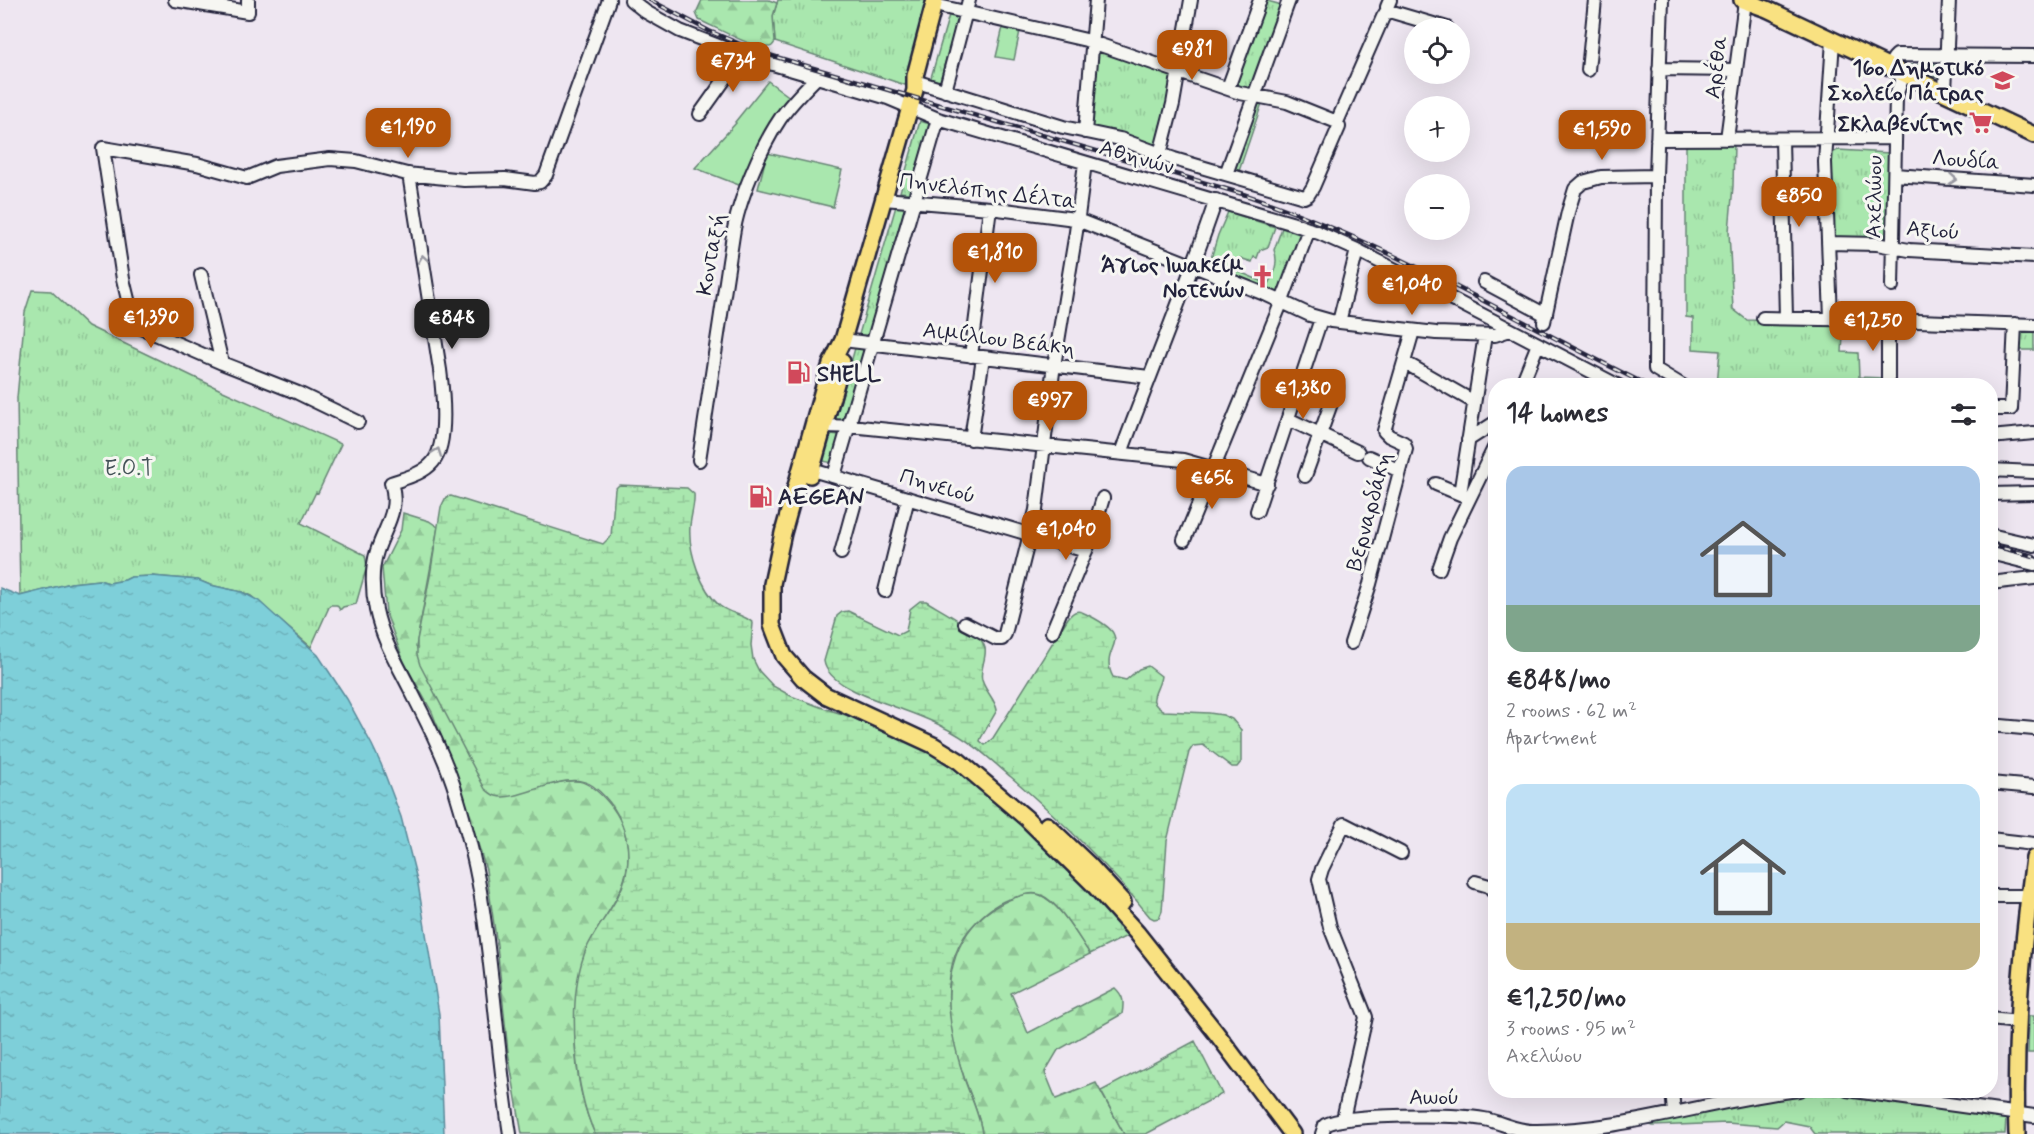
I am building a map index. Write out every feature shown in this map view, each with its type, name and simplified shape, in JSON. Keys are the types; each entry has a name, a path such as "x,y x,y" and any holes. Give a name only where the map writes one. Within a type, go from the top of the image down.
{"main road":[{"path":"1748,1 2034,135"},
{"path":"941,2 915,76 918,87 910,107 843,340 831,364 824,386 773,575 770,597 771,619 781,649 797,672 819,691 843,705 943,750 963,764 992,788 1106,898 1137,933 1217,1034 1292,1134"},
{"path":"843,340 842,363 790,544 780,594 783,626 795,655 808,672 824,684 943,740 971,758 1004,785 1085,861 1118,896 1169,959 1217,1034"},
{"path":"2017,1134 2021,968 2034,858"}],"street":[{"path":"175,0 248,6"},
{"path":"358,422 298,393 142,328 134,322 128,305 117,247 103,148 197,164 247,178 274,166 327,159 356,161 410,174 464,180 516,180 535,183 544,179 609,0"},
{"name":"Αθηνών","path":"631,0 646,12 680,31 742,55 888,98 938,119 1309,229 1357,250 1604,378"},
{"path":"1085,132 1096,0"},
{"path":"1160,154 1171,115 1191,0"},
{"path":"1228,88 1260,0"},
{"path":"1226,174 1287,0"},
{"path":"1587,70 1595,0"},
{"path":"1662,0 1656,176 1655,369 1670,378"},
{"path":"1945,92 1949,0"},
{"name":"Αρέθα","path":"1727,139 1748,1"},
{"path":"941,2 967,6 1092,42 1228,88 1287,102 1337,122"},
{"path":"918,87 945,91 1085,132 1120,139 1160,154 1306,196 1313,187 1339,127 1337,122 1389,5 1422,18"},
{"path":"945,91 967,6"},
{"path":"1831,318 1826,139 1833,40"},
{"path":"700,114 742,55"},
{"path":"1889,66 1897,56 2034,56"},
{"path":"1659,69 1736,70"},
{"name":"Αχελώου","path":"1892,286 1896,96 1904,73"},
{"name":"Κονταξή","path":"699,460 738,211 775,126 817,77"},
{"path":"834,476 938,119"},
{"path":"1657,139 1895,138"},
{"path":"1782,139 1786,318"},
{"path":"965,623 996,639 1004,637 1031,534 1038,496 1054,366 1085,163"},
{"path":"410,174 441,378 441,439 437,456 428,467 391,483 395,502 375,558 375,606 392,656 412,693 452,781 476,870 486,927 501,1073 510,1134"},
{"name":"Λουδία","path":"1895,175 2034,184"},
{"path":"1484,282 1545,319 1573,194 1581,184 1595,178 1656,176"},
{"name":"Πηνελόπης Δέλτα","path":"884,199 1056,215 1078,220 1282,301 1321,319 1413,331 1485,335 1500,334 1510,330"},
{"path":"1121,453 1194,266 1216,200"},
{"path":"971,439 990,208"},
{"path":"1184,540 1309,229"},
{"name":"Αξιού","path":"1828,243 1876,244 1909,250 2034,257"},
{"path":"1339,322 1357,250"},
{"path":"201,275 222,363"},
{"path":"1763,318 2034,325"},
{"path":"1257,511 1321,319"},
{"path":"1888,320 1888,378"},
{"path":"1998,409 2011,409 2015,324"},
{"name":"Βερναρδάκη","path":"1351,644 1370,584 1406,444 1387,435 1384,431 1413,331"},
{"path":"1464,496 1468,440 1485,335"},
{"name":"Αιμίλιου Βεάκη","path":"843,340 1149,377"},
{"path":"1524,378 1538,344"},
{"path":"1404,362 1474,402"},
{"path":"1305,476 1337,387"},
{"path":"1288,419 1400,471"},
{"path":"824,426 849,426 1188,461 1267,484"},
{"path":"1468,440 1488,427"},
{"path":"1998,436 2034,433"},
{"path":"1439,569 1464,496 1488,457"},
{"name":"Πηνειού","path":"812,470 1086,551"},
{"path":"1998,470 2034,472"},
{"path":"841,553 860,484"},
{"path":"1437,484 1464,496"},
{"path":"1998,494 2034,493"},
{"path":"885,591 908,498"},
{"path":"1052,632 1086,551 1102,498"},
{"path":"1998,537 2034,545"},
{"path":"1998,555 2034,564"},
{"path":"1998,582 2034,578"},
{"path":"1998,726 2034,729"},
{"path":"1998,784 2034,787"},
{"path":"1322,1134 1326,1125 1343,1119 1366,1017 1330,927 1320,875 1344,824 1401,853"},
{"path":"1998,840 2034,844"},
{"path":"1475,882 1488,886"},
{"path":"1998,896 2029,896"},
{"path":"1998,1020 2018,1022"},
{"path":"1673,1098 1674,1113"},
{"name":"Αωού","path":"1343,1119 1464,1117 1491,1120 1520,1130 1535,1131 1589,1128 1747,1098"},
{"path":"1903,1098 2034,1116"}],"green space":[{"path":"702,0 769,0 777,3 773,16 775,42 772,46 761,47 699,20 696,13"},
{"path":"778,0 929,0 905,85 775,42 773,16"},
{"path":"1264,0 1278,4 1280,7 1250,90 1233,85"},
{"path":"949,15 958,18 939,84 930,81"},
{"path":"1003,27 1020,31 1014,60 996,57"},
{"path":"1097,49 1168,72 1173,76 1158,144 1153,146 1091,127"},
{"path":"1937,64 1937,77 1909,65"},
{"path":"768,81 791,98 744,187 695,168 736,123"},
{"path":"1258,102 1262,103 1238,174 1233,172"},
{"path":"920,121 930,124 909,193 900,192"},
{"path":"1686,142 1734,143 1729,231 1733,309 1747,320 1844,321 1842,352 1858,353 1859,377 1886,378 1718,378 1720,351 1693,349 1693,318 1686,317"},
{"path":"1838,150 1889,153 1889,240 1831,239 1829,164 1832,153"},
{"path":"767,153 842,170 833,207 758,189"},
{"path":"896,206 905,207 868,339 858,338"},
{"path":"1228,212 1275,227 1268,247 1260,250 1257,258 1254,257 1252,262 1240,258 1235,270 1268,284 1275,267 1274,250 1282,228 1302,235 1281,294 1209,265"},
{"name":"E.O.T","path":"32,290 51,291 88,326 223,391 341,444 301,523 365,555 367,566 356,604 340,610 337,605 330,605 311,647 251,596 198,580 152,576 131,577 109,583 99,580 71,583 20,596 17,398 25,312"},
{"path":"2022,329 2034,330 2034,350 2020,350"},
{"path":"855,348 866,350 845,421 835,420"},
{"path":"830,434 841,435 833,463 823,461"},
{"path":"619,485 687,488 694,494 690,536 697,569 707,590 720,606 753,623 751,645 753,659 759,671 773,686 791,696 865,721 949,761 1034,833 1133,933 1090,954 1055,905 1041,895 1026,894 996,905 976,922 963,938 950,976 950,1017 958,1059 982,1134 595,1134 582,1093 578,1070 574,1021 576,997 587,947 618,896 624,881 628,851 621,822 605,797 593,786 582,781 557,783 506,797 495,795 485,789 420,665 417,640 441,507 446,497 451,496 603,544 611,536 615,489"},
{"path":"403,513 429,521 438,527 416,647 539,787 577,781 592,787 608,802 625,831 628,852 623,884 592,938 586,953 581,968 575,1009 578,1074 582,1095 595,1134 522,1134 508,1052 497,945 486,870 461,788 432,712 404,662 386,613 382,568 401,530"},
{"path":"920,601 926,601 960,622 982,641 985,652 981,672 982,680 997,710 981,738 980,741 985,745 993,738 1068,618 1077,611 1101,622 1111,630 1115,637 1109,666 1113,677 1126,680 1139,669 1148,666 1161,676 1154,696 1158,707 1164,711 1223,715 1232,719 1241,730 1241,762 1237,767 1232,767 1203,745 1193,746 1189,752 1167,841 1162,911 1159,918 1150,917 1118,880 1066,827 972,744 932,721 851,689 833,677 824,661 837,616 848,611 898,635 906,631 910,609"},
{"path":"1026,894 1038,894 1054,905 1068,921 1090,954 1011,993 1028,1033 1115,988 1118,991 1123,1000 1122,1014 1058,1050 1045,1072 1056,1099 1096,1083 1124,1134 982,1134 951,1033 949,997 951,977 963,940 974,925 988,912"},
{"path":"2029,1016 2034,1016 2034,1053 2028,1053"},
{"path":"1195,1041 1222,1094 1146,1134 1124,1134 1101,1091"},
{"path":"1782,1098 1869,1098 2006,1119 2005,1134 1815,1134 1809,1126 1784,1121 1777,1127 1727,1123 1653,1126 1648,1124"}],"water":[{"path":"152,576 198,580 242,592 259,601 318,655 347,699 372,745 401,817 418,884 439,1014 444,1134 0,1134 0,588 20,596 71,583 99,580 109,583 131,577"}],"railway":[{"path":"650,0 709,31 759,52 1243,194 1296,213 1398,258 1633,378"},
{"path":"1998,547 2034,556"}],"place":[{"name":"16ο Δημοτικό Σχολείο Πάτρας","path":"2002,80"},
{"name":"Σκλαβενίτης","path":"1981,123"},
{"name":"Άγιος Ιωακείμ Νοτενών","path":"1262,277"},
{"name":"SHELL","path":"799,373"},
{"name":"AEGEAN","path":"760,496"}]}
